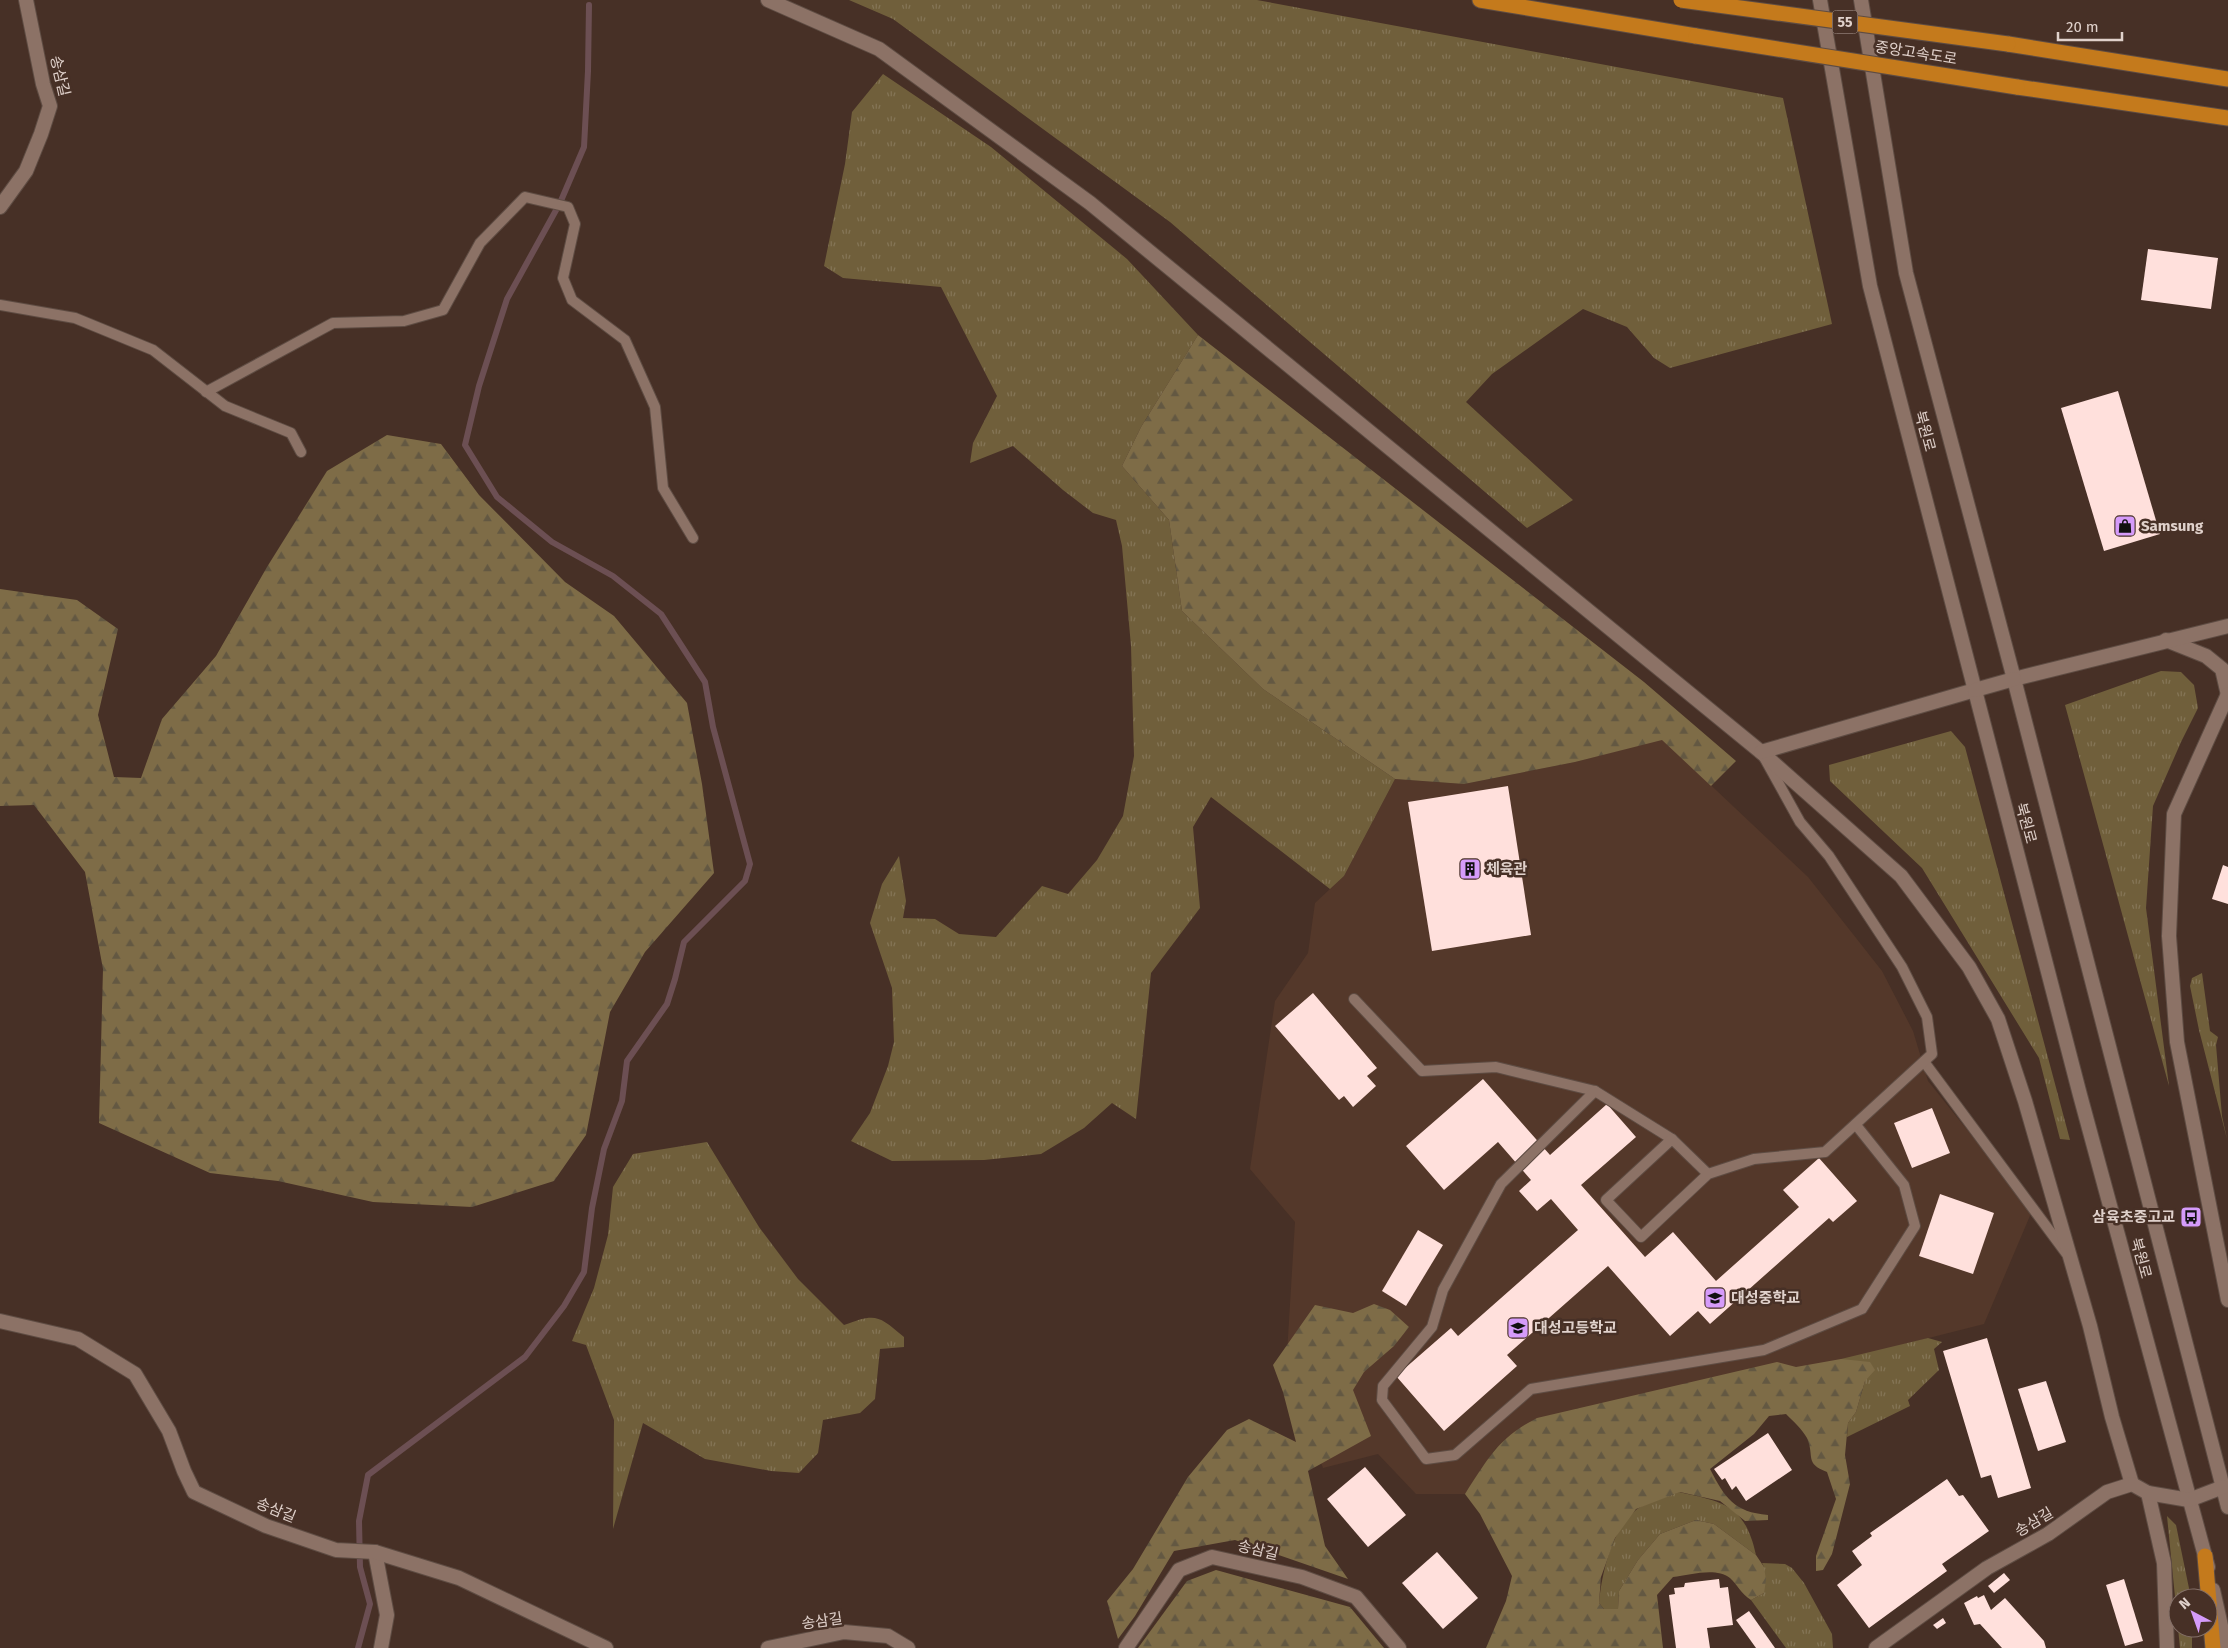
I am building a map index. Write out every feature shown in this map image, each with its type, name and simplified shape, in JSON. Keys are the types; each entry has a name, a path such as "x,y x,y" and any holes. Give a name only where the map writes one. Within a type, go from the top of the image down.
{"highway":[{"name":"중앙고속도로","path":"1480,0 2017,87 2228,118"},
{"name":"중앙고속도로","path":"1680,0 2008,44 2228,79"},
{"path":"2205,1556 2213,1648"}],"street":[{"name":"송삼길","path":"0,207 26,171 42,134 50,106 43,84 26,0"},
{"path":"768,0 879,48 1090,203 1761,752 1901,876 1970,967 1998,1019 2025,1101 2090,1326 2112,1417 2132,1484 2148,1493 2189,1500 2225,1486"},
{"name":"북원로","path":"1820,0 1870,286 2080,1095 2205,1556 2226,1648"},
{"name":"북원로","path":"1861,0 1906,273 2225,1486 2228,1507"},
{"path":"1761,752 2014,679 2228,626"},
{"path":"2166,640 2206,656 2222,669 2228,695 2174,814 2169,936 2177,1042 2228,1300"},
{"name":"송삼길","path":"0,1321 78,1339 135,1374 170,1431 194,1492 266,1526 336,1550 374,1552 459,1578 606,1648"},
{"name":"송삼길","path":"1876,1648 1986,1568 2048,1534 2107,1492 2132,1484"},
{"path":"2148,1493 2164,1563 2167,1648"},
{"path":"374,1552 387,1615 381,1648"},
{"name":"송삼길","path":"1126,1648 1179,1570 1212,1556 1302,1577 1356,1596 1399,1648"},
{"name":"송삼길","path":"768,1648 844,1632 888,1636 908,1648"}],"lane":[{"path":"206,392 332,323 404,321 443,310 480,243 525,197 568,207 574,224 563,278 572,300 625,340 654,407 663,488 693,538"},
{"path":"0,305 75,318 153,350 225,406 291,433 301,452"},
{"path":"1672,1139 1606,1200 1641,1237 1708,1174 1754,1159 1825,1152 1925,1063 1932,1054 1927,1017 1902,966 1829,856 1800,822 1761,752"},
{"path":"1354,999 1422,1071 1496,1067 1595,1091 1672,1139 1708,1174"},
{"path":"1925,1063 2070,1257"},
{"path":"1595,1091 1501,1184 1442,1290 1432,1327 1383,1386 1382,1400 1426,1459 1455,1455 1532,1388 1764,1350 1862,1309 1915,1226 1904,1185 1856,1125"}],"shaded area":[{"path":"1662,739 1808,877 1882,971 1913,1031 1928,1081 2032,1211 1984,1324 1496,1448 1465,1494 1416,1494 1378,1454 1323,1468 1286,1370 1295,1222 1250,1169 1275,1001 1308,953 1315,903 1344,876 1395,779 1464,784 1575,762"}],"green space":[{"path":"849,0 1257,0 1783,98 1832,324 1670,368 1654,358 1627,327 1583,309 1492,374 1466,402 1573,500 1527,528 1170,222 893,19"},
{"path":"883,74 991,147 1127,259 1198,335 1141,427 1122,466 1169,520 1182,611 1263,689 1395,779 1344,876 1330,889 1211,797 1193,827 1200,908 1151,973 1136,1119 1112,1103 1084,1128 1041,1154 984,1160 892,1161 851,1141 870,1113 888,1066 894,1042 892,988 870,923 882,884 899,856 906,901 903,918 935,919 959,934 996,937 1042,886 1068,894 1097,860 1123,816 1134,756 1131,646 1122,546 1116,520 1093,513 1063,490 1013,446 970,463 973,443 997,396 941,287 843,278 824,266 845,164 852,112"},
{"path":"1198,335 1644,682 1736,761 1711,786 1662,740 1575,762 1464,784 1395,779 1263,689 1182,611 1169,520 1122,466 1141,427"},
{"path":"387,435 441,444 479,495 565,582 614,616 687,703 702,784 714,873 645,952 610,1012 586,1135 554,1181 472,1207 373,1202 278,1181 210,1173 99,1123 103,969 85,872 34,805 0,806 0,589 77,600 118,629 98,715 114,777 141,778 162,719 216,656 267,567 327,471"},
{"path":"2161,671 2181,672 2194,685 2198,708 2153,806 2146,908 2169,1086 2065,705"},
{"path":"1951,731 1965,747 2070,1140 2060,1139 2039,1058 1922,868 1830,781 1829,765"},
{"path":"2202,973 2210,1031 2218,1037 2216,1045 2222,1116 2227,1139 2199,1030 2190,986 2192,978"},
{"path":"707,1142 759,1227 798,1279 844,1325 870,1318 882,1320 904,1337 904,1347 880,1349 875,1399 860,1413 823,1420 818,1453 799,1473 771,1471 705,1459 643,1423 613,1529 614,1420 586,1345 572,1341 594,1288 608,1235 613,1187 633,1154"},
{"path":"1374,1304 1390,1310 1409,1327 1394,1346 1364,1372 1353,1390 1371,1436 1308,1471 1325,1546 1348,1579 1235,1540 1174,1551 1135,1616 1118,1639 1107,1601 1133,1569 1188,1477 1227,1430 1249,1419 1296,1442 1283,1392 1273,1365 1315,1305 1353,1313"},
{"path":"1928,1338 1942,1342 1934,1349 1939,1370 1908,1400 1910,1406 1847,1437 1848,1423 1856,1412 1865,1381 1841,1359"},
{"path":"1841,1359 1870,1362 1875,1370 1865,1381 1856,1412 1848,1423 1845,1455 1850,1484 1832,1554 1823,1570 1816,1571 1816,1556 1836,1499 1827,1472 1815,1466 1811,1459 1807,1438 1786,1414 1769,1416 1754,1434 1710,1469 1726,1496 1732,1502 1747,1511 1768,1515 1768,1520 1745,1521 1720,1501 1680,1492 1636,1509 1615,1538 1601,1577 1599,1603 1604,1609 1618,1609 1619,1591 1638,1560 1660,1534 1696,1520 1714,1524 1756,1555 1764,1567 1766,1580 1764,1593 1751,1600 1744,1595 1730,1578 1718,1573 1710,1572 1673,1577 1657,1595 1663,1648 1486,1648 1506,1601 1512,1576 1480,1514 1465,1494 1495,1450 1513,1433 1537,1418 1777,1362 1796,1367"},
{"path":"1679,1492 1708,1499 1730,1508 1746,1525 1756,1555 1714,1524 1696,1520 1660,1534 1638,1560 1619,1591 1618,1609 1604,1609 1599,1603 1605,1566 1620,1529 1627,1519 1640,1507"},
{"path":"2167,1516 2176,1525 2189,1588 2174,1588"},
{"path":"1762,1563 1785,1564 1792,1568 1804,1583 1832,1634 1833,1648 1786,1648 1751,1600 1764,1593 1764,1567"},
{"path":"1216,1570 1350,1607 1384,1648 1138,1648 1187,1581"},
{"path":"2179,1638 2192,1638 2192,1648 2180,1648"}],"building":[{"path":"2148,249 2218,258 2211,309 2141,300"},
{"path":"2118,391 2160,534 2104,551 2061,408"},
{"name":"체육관","path":"1508,786 1531,935 1432,951 1408,802"},
{"path":"2223,865 2228,867 2228,904 2212,899"},
{"path":"1313,993 1377,1068 1367,1076 1376,1086 1353,1107 1344,1096 1339,1100 1275,1026"},
{"path":"1483,1079 1550,1155 1607,1104 1636,1137 1581,1185 1645,1257 1673,1232 1716,1281 1799,1207 1783,1190 1819,1158 1857,1201 1833,1222 1829,1218 1710,1324 1698,1311 1670,1336 1608,1266 1507,1355 1517,1366 1444,1431 1396,1376 1451,1328 1458,1336 1578,1230 1551,1199 1537,1211 1519,1191 1531,1180 1498,1142 1444,1190 1406,1146"},
{"path":"1932,1108 1950,1153 1912,1168 1894,1123"},
{"path":"1940,1194 1994,1213 1973,1274 1919,1256"},
{"path":"1418,1230 1443,1245 1406,1306 1382,1291"},
{"path":"1987,1338 2031,1488 1998,1498 1991,1475 1981,1478 1943,1351"},
{"path":"2046,1381 2066,1442 2038,1451 2018,1389"},
{"path":"1768,1433 1792,1470 1746,1501 1736,1486 1732,1490 1725,1478 1722,1480 1714,1469"},
{"path":"1365,1467 1406,1515 1368,1547 1327,1499"},
{"path":"1947,1479 1959,1496 1963,1495 1989,1531 1942,1564 1947,1571 1869,1628 1837,1585 1862,1565 1852,1551 1872,1536 1870,1533"},
{"path":"1437,1552 1478,1598 1443,1629 1402,1583"},
{"path":"2004,1573 2010,1580 1994,1593 1988,1586"},
{"path":"1719,1579 1720,1588 1728,1587 1733,1625 1707,1628 1710,1648 1676,1648 1669,1595 1675,1594 1674,1588 1684,1587 1685,1583"},
{"path":"2124,1579 2143,1641 2125,1646 2106,1585"},
{"path":"1984,1595 1991,1610 2005,1598 2044,1641 2046,1648 2002,1648 1980,1624 1974,1625 1964,1603 1977,1596 1978,1598"},
{"path":"1749,1611 1775,1648 1756,1648 1736,1620"},
{"path":"1943,1618 1946,1623 1937,1629 1933,1625"}],"waterway":[{"path":"358,1648 370,1604 360,1567 359,1521 368,1475 525,1357 564,1306 584,1272 592,1208 604,1149 622,1101 627,1061 667,1004 684,942 745,881 750,864 713,727 705,682 661,614 613,576 552,542 497,497 465,445 479,386 507,299 560,203 584,147 589,5"}],"place":[{"name":"Samsung","path":"2125,526"},
{"name":"체육관","path":"1470,869"},
{"name":"삼육초중고교","path":"2191,1217"},
{"name":"대성중학교","path":"1715,1298"},
{"name":"대성고등학교","path":"1518,1328"}]}
